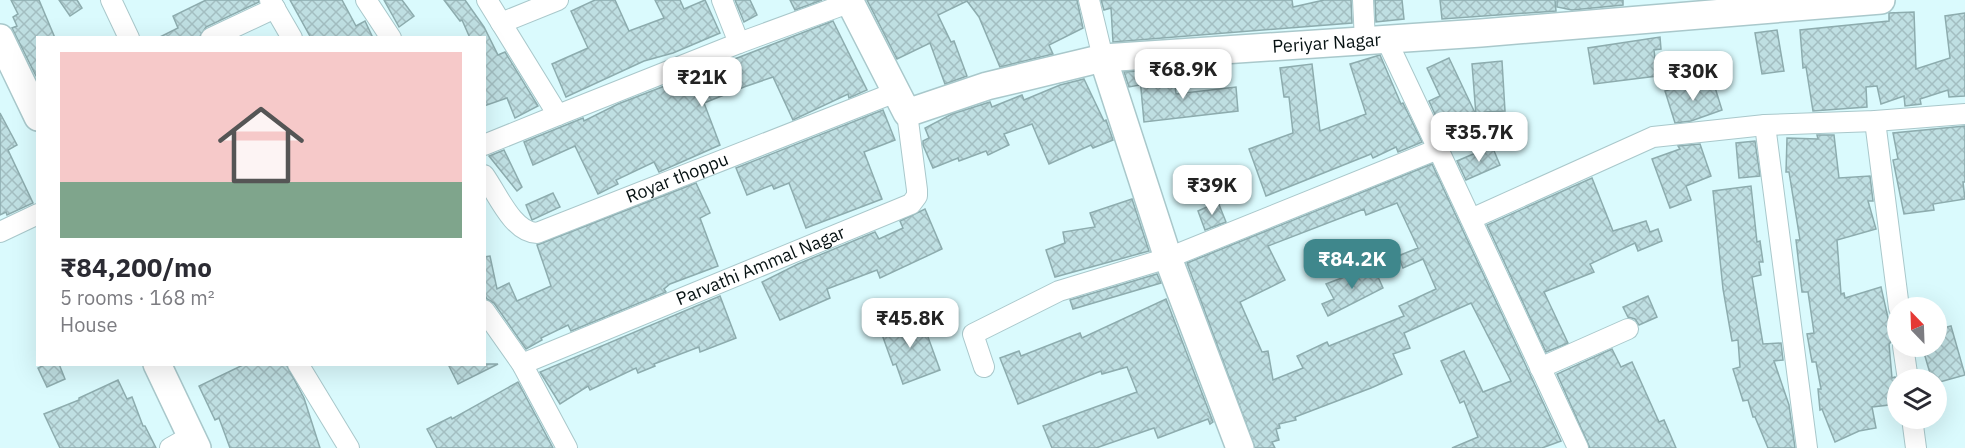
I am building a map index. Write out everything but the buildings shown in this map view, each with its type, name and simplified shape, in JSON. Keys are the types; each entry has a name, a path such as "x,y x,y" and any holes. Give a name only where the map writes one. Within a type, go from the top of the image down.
{"street":[{"path":"111,0 128,36"},
{"path":"366,0 390,36"},
{"path":"487,0 558,116"},
{"path":"501,23 558,0"},
{"path":"722,0 739,43"},
{"path":"1089,0 1103,58 1168,258 1240,448"},
{"path":"1363,0 1375,40 1438,149 1578,448"},
{"name":"Periyar Nagar","path":"901,103 987,86 1103,58 1375,40 1881,0"},
{"path":"486,144 850,1 901,103"},
{"path":"215,36 273,4 291,36"},
{"path":"1,45 36,113"},
{"name":"Royar thoppu","path":"486,178 520,227 529,233 537,233 901,103"},
{"name":"Parvathi Ammal Nagar","path":"522,364 911,204 917,196 917,190 901,103"},
{"path":"1471,219 1650,138 1765,125 1875,121 1965,114"},
{"path":"1875,121 1898,297"},
{"path":"1765,125 1808,448"},
{"path":"984,367 973,334 1059,291 1168,258 1438,149"},
{"path":"0,232 36,215"},
{"path":"486,313 522,364 567,448"},
{"path":"1540,368 1628,329"},
{"path":"158,366 186,444"},
{"path":"299,366 349,448"},
{"path":"1913,429 1916,448"}]}
